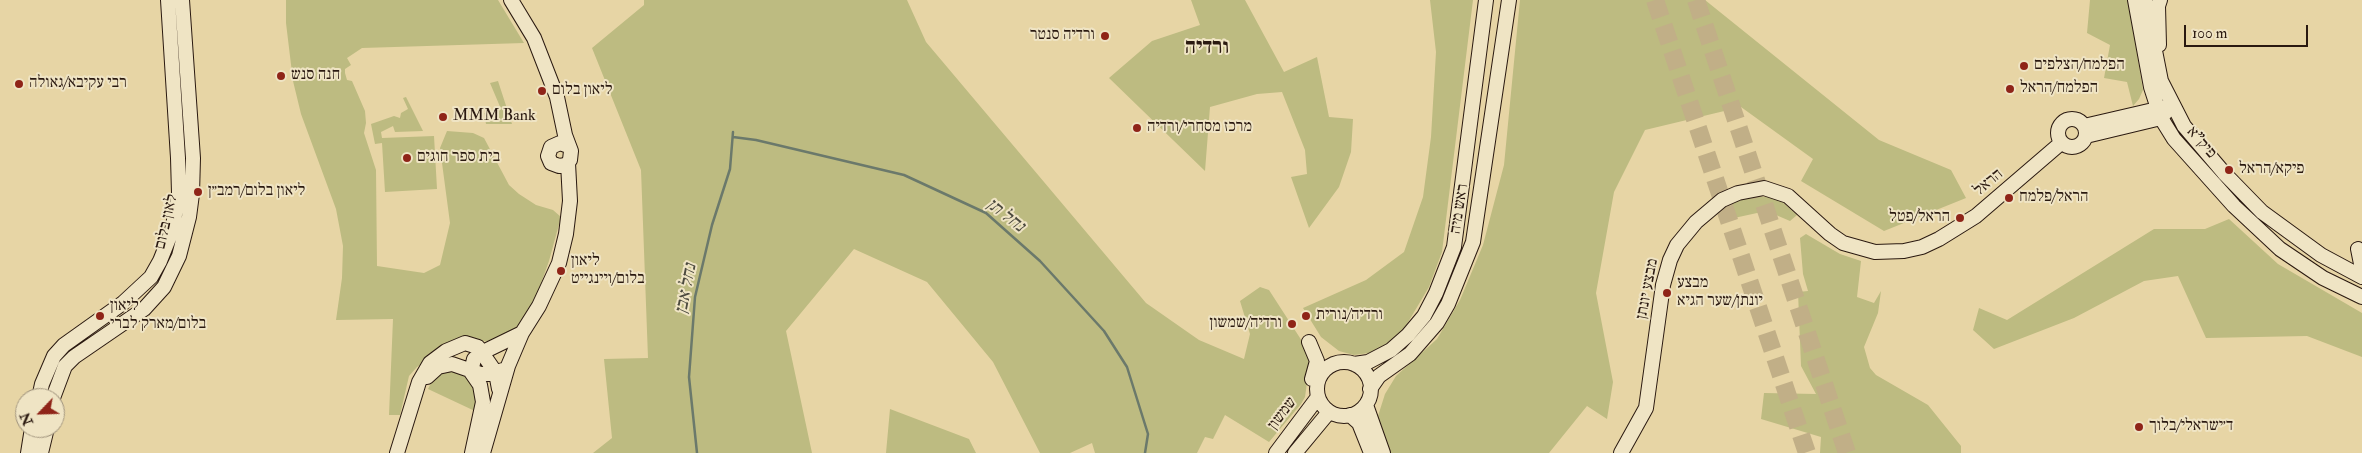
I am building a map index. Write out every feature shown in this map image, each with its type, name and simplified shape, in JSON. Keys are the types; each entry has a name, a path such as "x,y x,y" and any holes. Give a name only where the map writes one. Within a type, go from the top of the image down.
{"street":[{"name":"לאון בלום","path":"41,388 54,356 64,344 123,304 151,278 172,231 179,193 168,0"},
{"name":"לאון בלום","path":"57,388 65,366 74,357 144,308 164,288 178,256 189,217 193,158 182,0"},
{"path":"511,0 534,38 557,97 562,120 562,145 571,154 562,164"},
{"name":"ראש מיה","path":"1354,364 1368,362 1391,350 1408,335 1424,316 1436,293 1454,247 1486,0"},
{"name":"ראש מיה","path":"1370,389 1379,376 1410,354 1437,323 1448,304 1473,242 1509,0"},
{"name":"פיק\"א","path":"2135,0 2151,86 2159,113 2174,139 2234,206 2280,249 2324,278 2362,297"},
{"name":"פיק\"א","path":"2145,0 2158,66 2172,106 2202,150 2262,212 2320,255 2362,277"},
{"path":"2158,66 2160,31 2158,6 2160,0"},
{"path":"2138,118 2145,105 2151,86"},
{"path":"2085,131 2159,113 2172,106"},
{"path":"2074,118 2085,131 2082,142 2074,147 2067,147 2062,143 2057,133 2063,122 2074,118"},
{"path":"2138,118 2174,139"},
{"name":"הראל","path":"1875,252 1904,251 1922,247 1939,239 1989,206 2062,143"},
{"path":"562,145 550,146 548,154 549,161 562,164"},
{"path":"483,453 499,397 502,369 539,306 559,263 566,234 570,193 562,164"},
{"name":"מבצע יונתן","path":"1621,453 1646,408 1664,285 1670,260 1677,245 1696,222 1722,200 1738,193 1764,188 1788,196 1830,234 1843,243 1875,252"},
{"path":"2358,249 2362,269"},
{"path":"472,453 483,402 480,385 471,372 474,359 483,352 522,333"},
{"path":"1309,342 1317,360 1311,384 1316,399 1329,412 1336,415 1350,415 1366,405"},
{"path":"396,453 423,373 437,356 465,343 478,347 502,369"},
{"path":"1316,399 1318,382 1324,370 1340,362 1354,364 1366,374 1370,389 1366,405 1383,453"},
{"path":"412,401 426,379 438,367 458,364 471,372 486,375 502,369"},
{"name":"שמשון","path":"1276,453 1316,399"},
{"name":"שמשון","path":"1295,453 1329,412"},
{"path":"1350,415 1359,424 1371,453"},
{"path":"28,453 30,438"},
{"path":"41,453 45,438"}],"shaded area":[{"path":"286,0 498,0 524,43 362,48 347,58 351,65 345,69 345,73 347,80 352,81 365,111 366,123 364,133 376,170 377,266 424,273 440,265 450,223 440,148 447,131 473,133 484,138 509,185 536,205 553,210 561,217 549,261 529,317 521,331 501,342 479,341 439,352 417,367 409,376 400,415 389,415 393,319 336,320 342,278 343,246 336,209 301,114 293,81 286,23"},
{"path":"644,0 907,0 926,42 1146,303 1199,340 1244,359 1250,334 1240,301 1260,287 1269,290 1311,355 1305,397 1301,404 1269,442 1225,415 1213,439 1205,437 1197,453 1095,453 1092,443 1070,453 1040,453 993,362 927,282 854,249 786,331 812,453 593,453 612,438 604,359 648,358 641,170 592,48 644,5"},
{"path":"1191,0 1245,0 1284,72 1317,57 1329,117 1353,119 1351,152 1339,187 1309,228 1291,177 1307,174 1305,150 1282,92 1257,94 1210,107 1205,171 1109,78 1152,41 1200,25"},
{"path":"1430,0 1473,0 1442,252 1429,287 1404,329 1386,344 1369,353 1354,355 1339,351 1321,337 1303,308 1366,280 1404,252 1423,197 1431,137 1436,52"},
{"path":"1520,0 1705,0 1879,140 1951,170 1966,198 1884,231 1801,181 1813,159 1741,107 1645,130 1614,192 1596,293 1613,382 1607,419 1587,406 1549,453 1389,453 1378,416 1385,394 1396,376 1437,339 1460,300 1483,245 1504,165"},
{"path":"2090,0 2128,0 2143,90 2133,106 2127,82 2104,78 2110,45 2087,33"},
{"path":"498,81 512,124 486,124 484,113 492,113 501,109 490,83"},
{"path":"406,97 423,131 395,132 393,126 381,132 382,138 434,136 437,189 385,192 382,143 375,144 371,124 394,116 400,118 401,113 408,109 403,98"},
{"path":"1753,196 1778,198 1797,215 1790,221 1776,215 1757,213 1725,220 1732,203 1741,198"},
{"path":"2229,219 2278,264 2362,313 2362,357 2307,336 2206,338 2178,276 2144,281 2074,318 1994,349 1973,330 1979,308 2007,320 2154,229 2205,229"},
{"path":"1806,234 1840,254 1861,261 1857,297 1874,303 1881,291 1878,313 1864,347 1870,368 1876,375 1928,405 1961,446 1961,453 1820,453 1821,437 1761,419 1764,393 1816,394 1801,366 1798,292 1808,291 1803,274 1800,238"},
{"path":"459,370 476,384 477,412 428,389 433,379 440,372"},
{"path":"890,409 969,439 976,453 886,453"}],"waterway":[{"name":"נחל אבן","path":"697,453 689,377 695,297 712,225 730,169 733,132"},
{"name":"נחל תן","path":"733,137 756,140 904,175 986,213 1040,261 1104,331 1127,367 1148,434 1145,453"}],"tunnel":[{"path":"1655,0 1807,453"},
{"path":"1696,0 1847,453"}],"place":[{"name":"ורדיה סנטר","path":"1105,36"},
{"name":"הפלמח/הצלפים","path":"2024,66"},
{"name":"חנה סנש","path":"281,76"},
{"name":"רבי עקיבא/גאולה","path":"19,84"},
{"name":"הפלמח/הראל","path":"2010,89"},
{"name":"ליאון בלום","path":"542,91"},
{"name":"MMM Bank","path":"443,117"},
{"name":"מרכז מסחרי/ורדיה","path":"1137,128"},
{"name":"בית ספר חוגים","path":"407,158"},
{"name":"פיקא/הראל","path":"2229,170"},
{"name":"ליאון בלום/רמב״ן","path":"198,192"},
{"name":"הראל/פלמח","path":"2009,198"},
{"name":"הראל/פטל","path":"1960,218"},
{"name":"ליאון בלום/ויינגייט","path":"561,271"},
{"name":"מבצע יונתן/שער הגיא","path":"1667,293"},
{"name":"ליאון בלום/מארק לברי","path":"100,316"},
{"name":"ורדיה/נורית","path":"1306,316"},
{"name":"ורדיה/שמשון","path":"1292,324"},
{"name":"ד׳ישראלי/בלוך","path":"2139,427"}],"district":[{"name":"ורדיה","path":"1207,48"}]}
